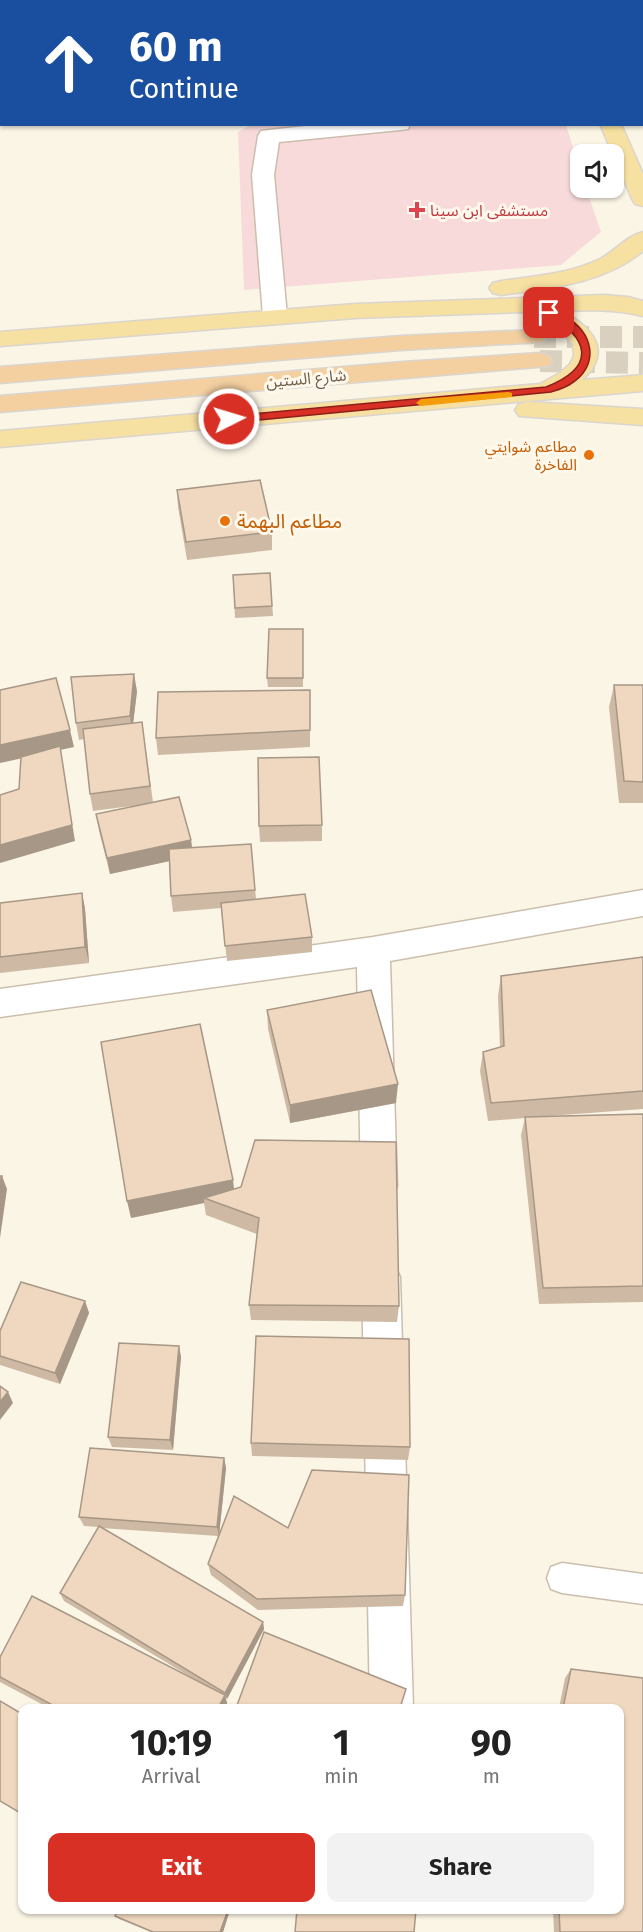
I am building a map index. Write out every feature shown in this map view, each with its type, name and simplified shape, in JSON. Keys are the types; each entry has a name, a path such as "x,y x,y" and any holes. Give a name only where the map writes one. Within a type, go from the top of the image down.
{"highway":[{"name":"شارع الستين","path":"0,375 401,343 534,337"},
{"name":"شارع الستين","path":"0,404 403,370 540,361"}],"main road":[{"path":"611,126 643,199"},
{"path":"355,311 593,272 626,255 643,239"},
{"path":"0,339 355,311 604,302 628,304 643,309"},
{"path":"504,306 528,307 568,322 580,334 586,348 586,361 578,373 566,383 548,390 529,393"},
{"path":"529,393 643,383"},
{"name":"شارع الستين","path":"0,439 529,393"},
{"path":"413,404 643,417"}],"street":[{"path":"275,316 263,176 269,136 378,126"},
{"path":"0,1003 373,951 643,903"},
{"path":"373,951 392,1704"}],"lane":[{"path":"561,1578 643,1589"}],"shaded area":[{"name":"مستشفى ابن سينا","path":"248,126 566,126 572,144 570,144 570,198 589,198 601,232 561,265 244,290 238,132"}],"building":[{"path":"260,480 272,532 186,542 177,490"},
{"path":"270,573 272,606 235,608 233,575"},
{"path":"269,629 303,629 303,678 267,678"},
{"path":"134,674 130,716 76,723 71,677"},
{"path":"56,678 70,730 0,745 0,690"},
{"path":"614,685 643,685 643,782 624,781"},
{"path":"310,690 310,730 156,738 158,692"},
{"path":"142,722 150,786 90,794 83,729"},
{"path":"60,746 72,825 0,845 0,795 19,789 21,757"},
{"path":"319,757 322,825 259,826 258,758"},
{"path":"179,797 191,840 107,858 96,814"},
{"path":"251,844 255,890 171,896 169,849"},
{"path":"82,893 85,947 0,957 0,903"},
{"path":"305,894 312,937 225,946 221,903"},
{"path":"643,957 643,1091 491,1103 483,1052 504,1046 501,976"},
{"path":"371,990 398,1084 290,1105 267,1010"},
{"path":"200,1024 233,1180 127,1201 101,1042"},
{"path":"643,1114 643,1286 543,1288 525,1117"},
{"path":"255,1140 396,1142 399,1306 249,1305 259,1218 204,1198 241,1187"},
{"path":"21,1282 85,1301 55,1373 0,1356 0,1331"},
{"path":"256,1336 409,1339 410,1447 251,1443"},
{"path":"119,1343 179,1346 170,1440 108,1437"},
{"path":"0,1386 8,1392 0,1402"},
{"path":"90,1448 224,1458 217,1527 79,1517"},
{"path":"312,1470 409,1475 405,1595 257,1599 208,1564 234,1496 288,1528"},
{"path":"99,1526 263,1622 225,1693 60,1593"},
{"path":"32,1596 225,1695 220,1704 51,1704 0,1677 0,1657"},
{"path":"264,1632 406,1689 401,1704 237,1704"},
{"path":"571,1669 643,1678 643,1932 560,1932 559,1914 624,1914 624,1704 564,1704"},
{"path":"0,1701 18,1712 18,1812 0,1801"},
{"path":"116,1914 227,1914 220,1932 153,1932 115,1916"},
{"path":"297,1914 416,1914 414,1932 295,1932"}],"tunnel":[{"path":"534,337 643,337"},
{"path":"540,361 643,363"}],"slow traffic":[{"path":"421,403 508,395"}],"place":[{"name":"مستشفى ابن سينا","path":"417,210"},
{"name":"مطاعم شوايتي الفاخرة","path":"589,455"},
{"name":"مطاعم البهمة","path":"225,521"}],"route":[{"path":"229,419 548,390 566,383 578,373 586,361 586,348 580,334 568,322 549,313"}]}
